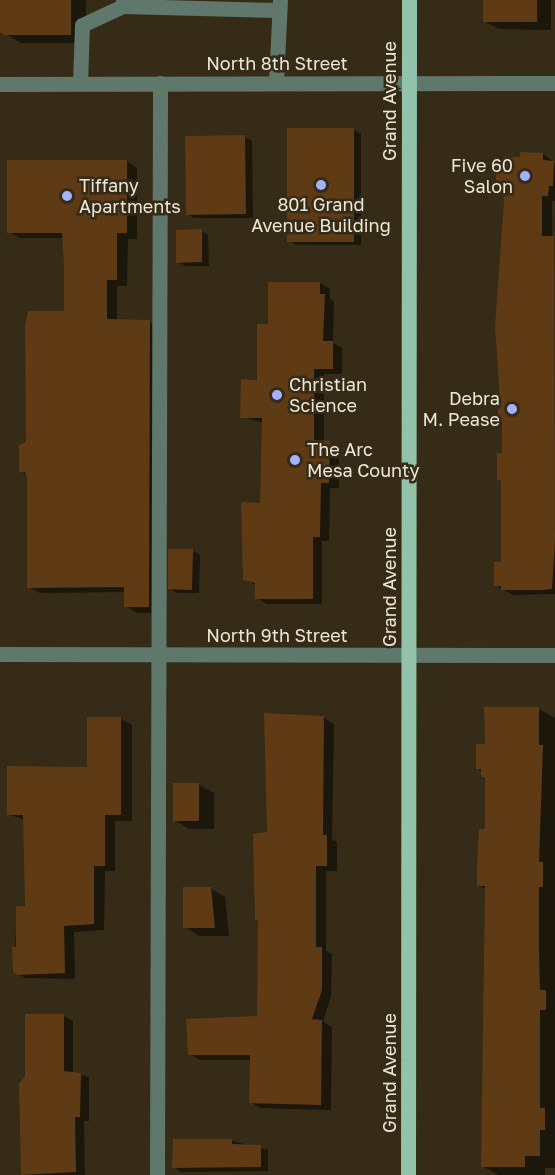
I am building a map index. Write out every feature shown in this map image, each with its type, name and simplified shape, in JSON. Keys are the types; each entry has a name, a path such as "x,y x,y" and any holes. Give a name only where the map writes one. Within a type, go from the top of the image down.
{"main road":[{"name":"Grand Avenue","path":"408,1175 409,0"}],"street":[{"path":"80,83 82,25 123,3 279,5 276,82"},
{"path":"157,1175 160,83"},
{"name":"North 8th Street","path":"0,84 555,83"},
{"name":"North 9th Street","path":"0,654 555,654"}],"building":[{"path":"0,0 71,0 71,35 4,35 0,32"},
{"path":"483,0 537,0 537,22 483,22"},
{"name":"801 Grand Avenue Building","path":"287,128 354,128 354,242 287,242"},
{"path":"245,135 246,214 186,215 185,136"},
{"path":"520,152 543,153 543,160 554,161 553,186 549,186 548,196 542,196 542,236 554,236 555,538 552,589 541,590 501,590 501,586 494,586 494,562 501,562 501,480 497,480 497,453 502,453 502,422 497,416 500,401 495,326 505,187 496,186 496,166 507,166 507,157 520,157"},
{"path":"7,160 127,160 127,233 117,233 117,280 107,280 107,319 150,320 149,607 124,607 124,587 27,588 27,477 25,472 19,472 19,445 26,442 25,326 28,311 64,311 64,267 62,233 7,233"},
{"path":"202,229 202,262 176,263 176,230"},
{"path":"268,282 320,282 320,294 325,294 323,341 333,341 333,369 314,369 314,440 330,441 329,483 321,483 320,537 313,537 313,599 255,599 255,583 243,580 241,502 260,503 262,418 240,418 241,379 257,380 257,324 268,324"},
{"path":"168,549 193,549 192,590 168,589"},
{"path":"484,707 539,707 539,745 543,745 539,862 543,862 543,887 539,887 539,951 540,990 546,990 546,1010 540,1010 540,1108 545,1108 545,1130 540,1130 540,1156 525,1156 525,1167 481,1167 485,886 477,886 477,866 479,829 485,829 485,777 481,777 481,769 476,769 476,744 485,744"},
{"path":"264,713 324,716 323,835 327,835 327,866 316,866 316,947 322,947 322,990 312,1019 322,1020 321,1105 249,1103 250,1055 188,1055 186,1019 257,1016 258,920 255,920 253,834 267,832"},
{"path":"87,717 121,717 121,815 105,815 105,866 94,866 94,924 64,926 65,973 18,975 13,972 12,947 16,947 16,906 25,906 23,815 7,815 7,766 87,767"},
{"path":"173,783 199,783 199,821 173,821"},
{"path":"183,887 211,887 215,928 183,928"},
{"path":"25,1014 64,1014 64,1071 81,1073 80,1117 75,1117 76,1172 21,1175 19,1084 25,1076"},
{"path":"173,1139 232,1139 232,1144 261,1145 261,1167 172,1168"}],"place":[{"name":"Five 60 Salon","path":"525,176"},
{"name":"801 Grand Avenue Building","path":"321,185"},
{"name":"Tiffany Apartments","path":"67,196"},
{"name":"Christian Science","path":"277,395"},
{"name":"Debra M. Pease","path":"512,409"},
{"name":"The Arc Mesa County","path":"295,460"}]}
